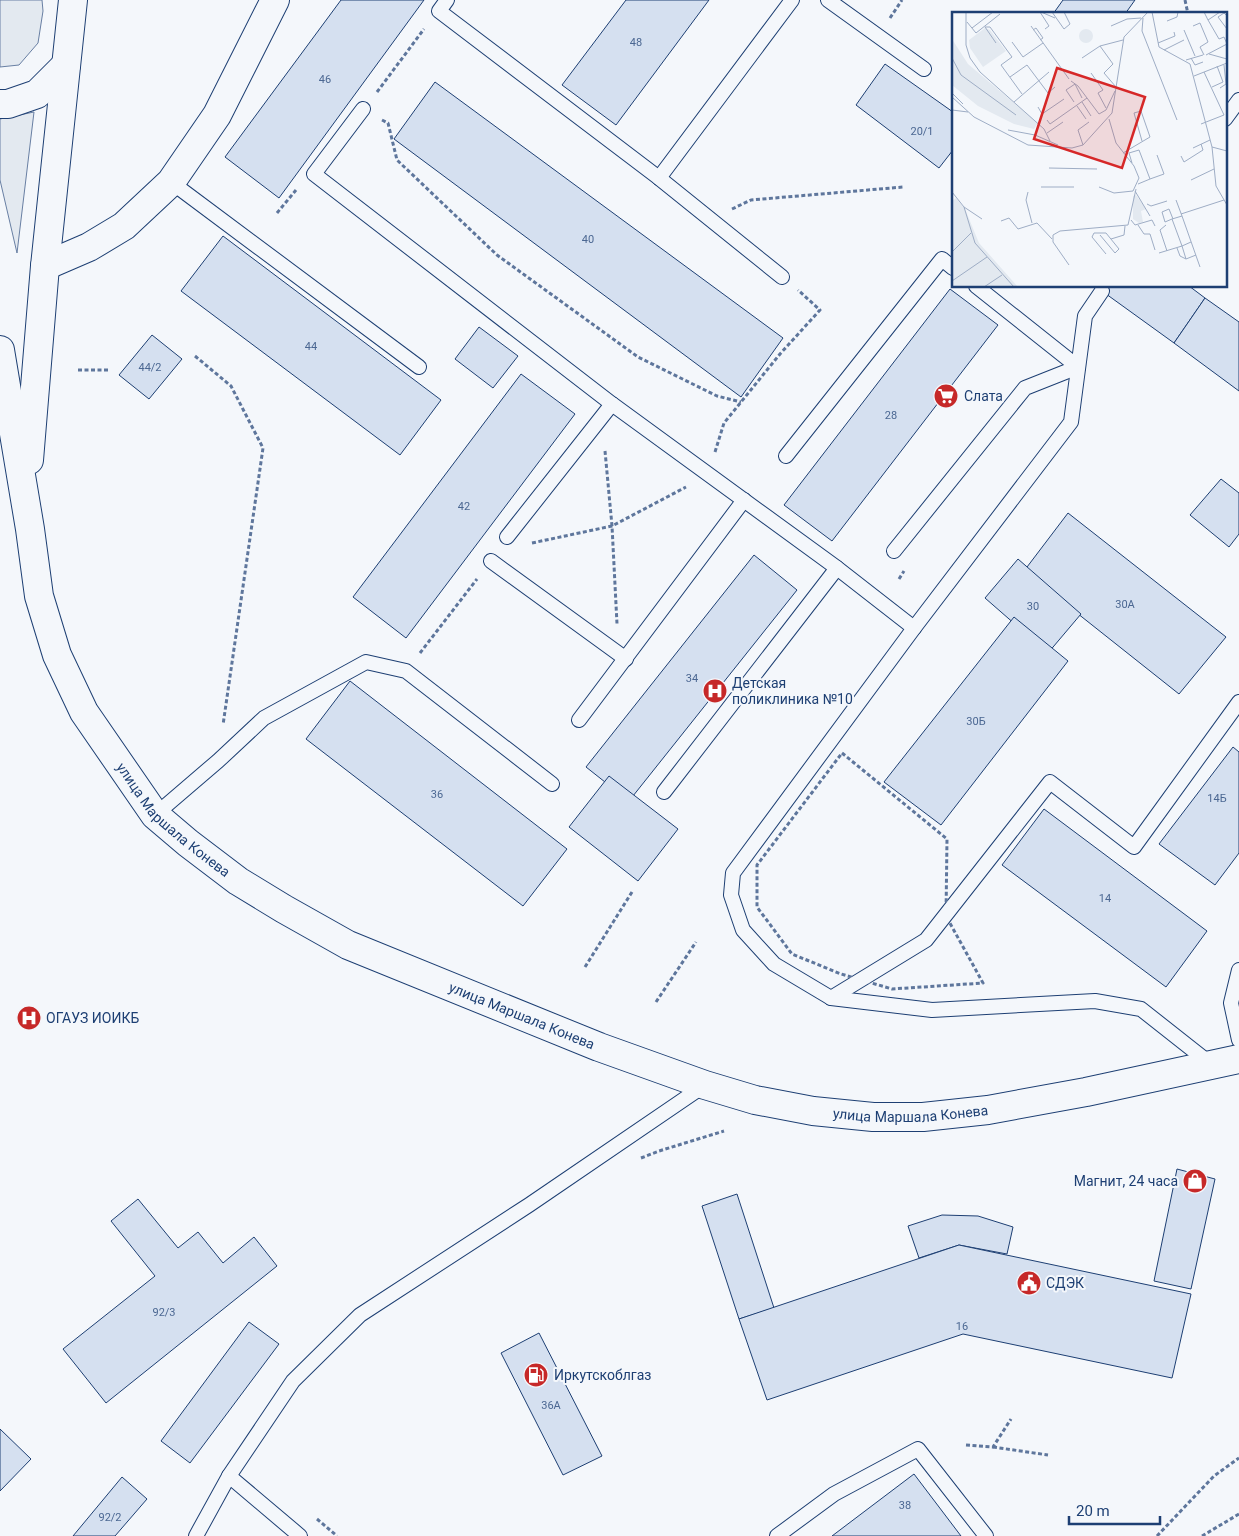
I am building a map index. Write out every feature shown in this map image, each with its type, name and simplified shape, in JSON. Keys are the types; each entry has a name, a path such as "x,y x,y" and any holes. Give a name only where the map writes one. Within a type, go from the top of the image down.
{"main road":[{"path":"30,529 29,461 45,266 73,0"},
{"path":"45,266 89,248 124,226 171,182 217,115 276,0"},
{"path":"0,104 8,104 37,94 66,65"},
{"path":"0,350 30,529"},
{"name":"улица Маршала Конева","path":"30,529 39,596 57,655 84,712 155,814 188,843 238,881 348,945 599,1047 705,1085 754,1100 813,1111 873,1118 923,1117 1002,1108 1239,1059"}],"lane":[{"path":"659,178 792,0"},
{"path":"828,0 924,69"},
{"path":"443,5 782,277"},
{"path":"1226,118 1239,100"},
{"path":"363,109 314,174 612,404 837,568 914,628"},
{"path":"171,182 419,367"},
{"path":"786,456 942,259 952,267"},
{"path":"979,288 1078,367"},
{"path":"1102,291 1085,316 1071,422 914,628 733,873 731,895 742,930 774,964 831,998 932,1010 1095,1001 1141,1009 1212,1065"},
{"path":"894,551 1025,388 1078,367"},
{"path":"506,537 612,404"},
{"path":"579,720 744,500"},
{"path":"491,561 626,659"},
{"path":"664,792 837,568"},
{"path":"155,814 218,761 264,718 366,662 406,671 552,784"},
{"path":"831,998 926,940 1050,782 1134,847 1239,702"},
{"path":"1239,970 1230,1003 1239,1040"},
{"path":"196,1536 229,1476 293,1381 360,1314 506,1220 705,1085"},
{"path":"777,1536 834,1494 918,1448 986,1536"},
{"path":"229,1476 300,1536"}],"path":[{"path":"443,5 363,109 388,123 397,160 496,255 638,357 716,396 740,402"},
{"path":"750,200 903,187"},
{"path":"277,213 296,190"},
{"path":"714,455 724,422 780,354 820,310 782,277"},
{"path":"195,356 231,386 264,448 218,761"},
{"path":"78,370 108,370"},
{"path":"604,448 612,526 618,622"},
{"path":"531,543 612,526 683,488"},
{"path":"406,671 491,561"},
{"path":"842,753 947,839 946,916 983,983 892,989 841,974 792,954 757,908 757,865 842,753"},
{"path":"585,967 632,892"},
{"path":"656,1002 696,942"},
{"path":"636,1160 724,1131"},
{"path":"993,1447 1011,1419"},
{"path":"966,1445 1048,1455"},
{"path":"1157,1536 1214,1476 1239,1458"},
{"path":"1202,1536 1239,1514"}],"shaded area":[{"path":"0,0 42,0 43,11 38,43 19,65 0,67"},
{"path":"34,112 17,253 0,180 0,119"}],"building":[{"path":"341,0 424,0 279,198 225,157"},
{"path":"626,0 709,0 616,125 562,85"},
{"path":"1063,0 1135,0 1126,12 1054,12"},
{"path":"885,64 952,111 952,151 939,168 856,105"},
{"path":"435,82 783,338 741,397 394,139"},
{"path":"223,236 441,400 400,455 181,291"},
{"path":"1098,288 1192,288 1205,298 1174,343"},
{"path":"950,289 998,325 832,541 784,505"},
{"path":"1205,298 1239,322 1239,391 1174,343"},
{"path":"479,327 518,356 493,388 455,359"},
{"path":"152,335 182,359 149,399 119,375"},
{"path":"521,374 575,414 406,638 353,597"},
{"path":"1221,479 1239,493 1239,534 1229,547 1190,515"},
{"path":"1068,513 1226,637 1179,694 1024,571"},
{"path":"754,555 797,590 629,801 586,767"},
{"path":"1018,559 1081,614 1048,653 985,598"},
{"path":"1014,617 1068,661 941,825 884,782"},
{"path":"350,681 567,849 523,906 306,739"},
{"path":"1233,747 1239,752 1239,853 1215,885 1159,844"},
{"path":"609,776 678,829 638,881 569,827"},
{"path":"1044,809 1207,931 1166,987 1002,865"},
{"path":"1177,1169 1215,1179 1191,1289 1154,1281"},
{"path":"737,1194 774,1308 739,1319 702,1206"},
{"path":"138,1199 178,1248 198,1232 223,1263 254,1237 277,1266 106,1403 63,1349 155,1276 111,1221"},
{"path":"942,1215 978,1216 1013,1227 1007,1254 959,1245 919,1258 908,1226"},
{"path":"959,1245 1191,1294 1172,1378 963,1334 767,1400 739,1319"},
{"path":"249,1322 279,1344 190,1463 161,1441"},
{"path":"539,1333 602,1456 563,1475 501,1353"},
{"path":"0,1429 31,1459 0,1491"},
{"path":"914,1474 961,1536 832,1536"},
{"path":"122,1477 147,1499 115,1536 73,1536"}],"place":[{"name":"Слата","path":"946,396"},
{"name":"Детская поликлиника №10","path":"715,691"},
{"name":"ОГАУЗ ИОИКБ","path":"29,1018"},
{"name":"Магнит, 24 часа","path":"1195,1181"},
{"name":"СДЭК","path":"1029,1283"},
{"name":"Иркутскоблгаз","path":"536,1375"}]}
